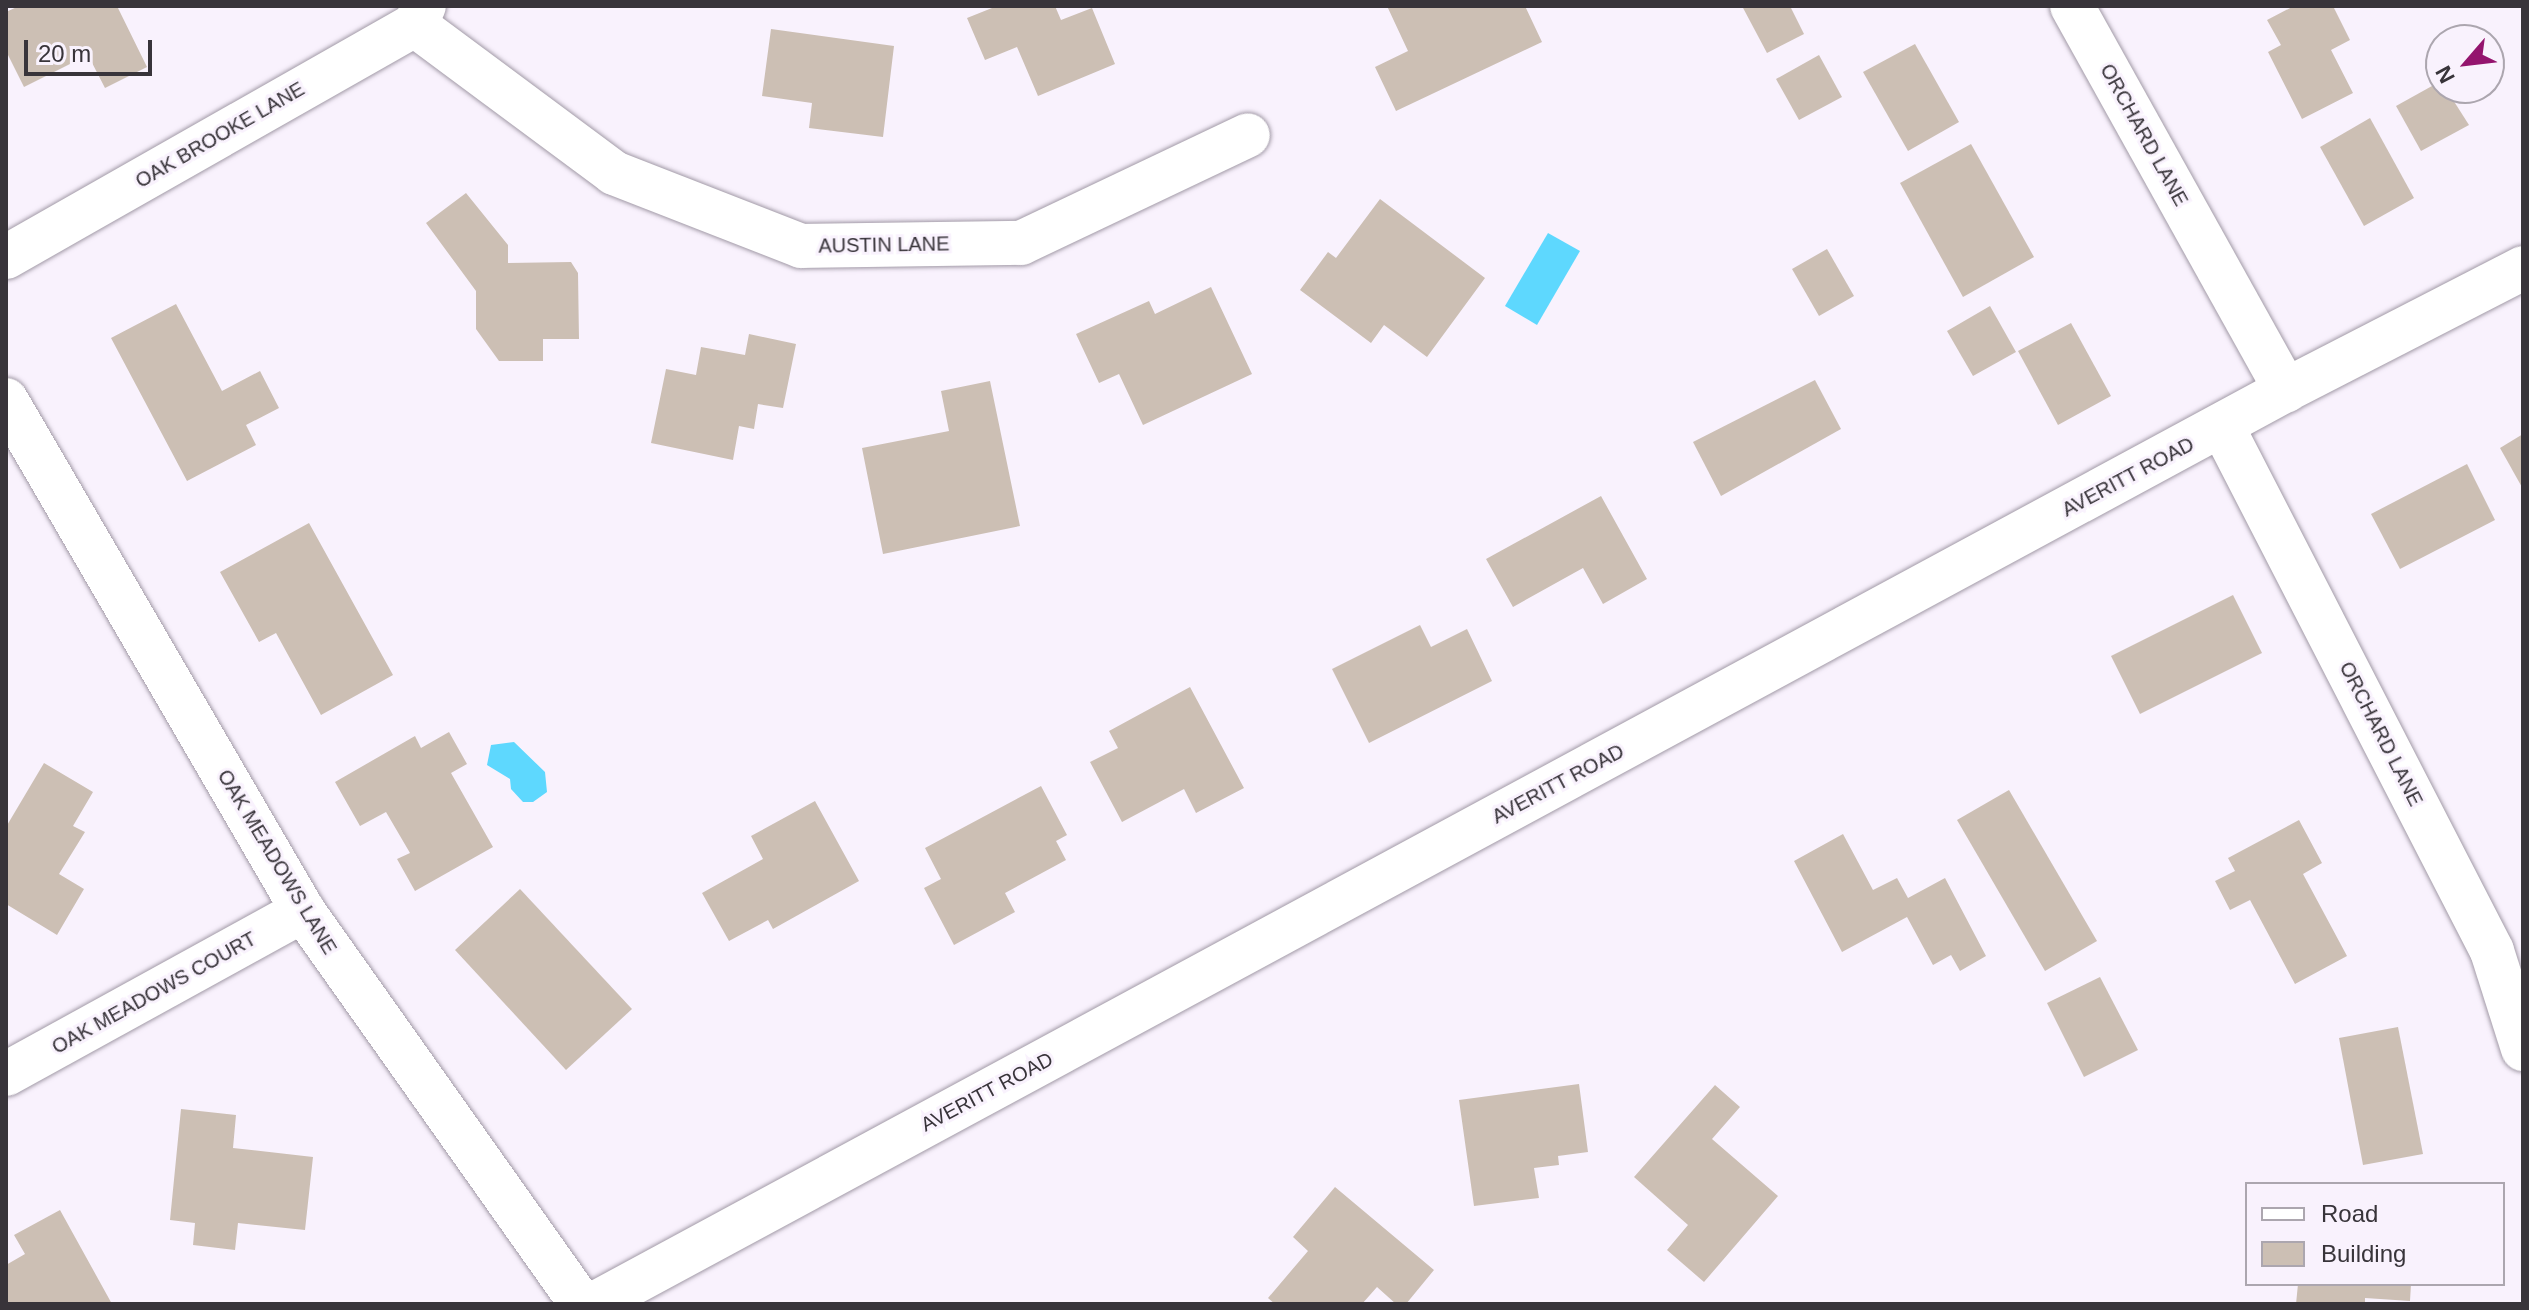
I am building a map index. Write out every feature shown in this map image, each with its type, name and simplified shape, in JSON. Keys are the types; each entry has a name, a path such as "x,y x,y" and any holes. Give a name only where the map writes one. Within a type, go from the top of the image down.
{"street":[{"name":"ORCHARD LANE","path":"2072,6 2286,390"},
{"name":"AUSTIN LANE","path":"420,15 614,173 801,246 1021,243 1248,135"},
{"name":"OAK BROOKE LANE","path":"6,257 420,15"},
{"name":"AVERITT ROAD","path":"594,1304 2286,390 2523,268"},
{"name":"OAK MEADOWS LANE","path":"6,400 303,911 581,1304"},
{"name":"ORCHARD LANE","path":"2222,426 2507,942 2523,1049"},
{"name":"OAK MEADOWS COURT","path":"6,1074 303,911"}],"water":[{"path":"1548,233 1580,251 1537,325 1505,306"},
{"path":"514,742 545,772 547,792 533,802 523,802 511,789 510,779 487,765 491,745"}],"building":[{"path":"19,6 117,6 147,67 105,88 88,55 24,87 6,51 6,12"},
{"path":"997,6 1055,6 1061,20 1092,8 1115,64 1038,96 1017,47 985,60 967,18"},
{"path":"1387,6 1525,6 1542,42 1396,111 1375,67 1408,51"},
{"path":"1742,6 1790,6 1804,34 1767,53"},
{"path":"2294,6 2333,6 2350,40 2331,50 2353,93 2302,119 2268,52 2281,45 2267,20"},
{"path":"771,29 894,46 883,137 809,128 812,103 762,96"},
{"path":"1915,44 1959,122 1908,151 1863,72"},
{"path":"1819,55 1842,97 1799,120 1776,79"},
{"path":"2425,90 2425,104 2456,104 2469,125 2421,151 2396,106"},
{"path":"2370,118 2414,198 2364,226 2320,147"},
{"path":"1971,144 2034,257 1963,297 1900,183"},
{"path":"466,193 508,245 508,263 571,262 578,273 579,339 543,339 543,361 499,361 476,329 476,291 426,223"},
{"path":"1380,199 1485,278 1427,357 1384,325 1371,343 1300,290 1328,252 1336,258"},
{"path":"1827,249 1854,296 1819,316 1792,269"},
{"path":"1211,287 1252,374 1143,425 1119,374 1099,383 1076,334 1149,301 1155,314"},
{"path":"176,304 222,391 260,371 279,408 246,425 256,445 187,481 111,338"},
{"path":"1990,306 2016,352 1973,376 1947,331"},
{"path":"2071,323 2111,396 2058,425 2018,351"},
{"path":"749,334 796,344 783,408 758,404 754,429 739,426 733,460 651,443 666,369 696,375 701,347 745,355"},
{"path":"1815,380 1841,429 1721,496 1693,442"},
{"path":"990,381 1020,526 883,554 862,448 949,431 941,391"},
{"path":"2523,434 2523,489 2500,448"},
{"path":"2467,464 2495,520 2400,569 2371,514"},
{"path":"1601,496 1647,579 1603,604 1583,568 1513,607 1486,559"},
{"path":"309,523 393,675 321,715 276,633 259,642 220,572"},
{"path":"2233,595 2262,653 2140,714 2111,656"},
{"path":"1420,625 1431,647 1467,629 1492,681 1369,743 1332,669"},
{"path":"1190,687 1244,788 1196,813 1184,789 1122,822 1090,762 1118,748 1109,731"},
{"path":"449,732 467,764 451,773 493,847 415,891 397,859 410,853 386,812 360,826 335,782 415,736 421,748"},
{"path":"44,763 93,792 73,826 85,832 59,874 84,889 57,935 6,904 6,827"},
{"path":"1041,786 1067,835 1056,841 1066,860 1005,893 1015,912 954,945 924,888 941,879 925,848"},
{"path":"2009,790 2097,941 2045,971 1957,820"},
{"path":"815,801 859,881 773,929 768,920 729,941 702,893 763,859 751,836"},
{"path":"2299,820 2322,863 2303,874 2347,956 2295,984 2250,900 2230,910 2215,881 2235,871 2228,858"},
{"path":"1843,834 1873,890 1897,878 1908,898 1945,878 1986,956 1960,971 1951,955 1933,965 1907,917 1842,952 1794,861"},
{"path":"520,889 632,1009 566,1070 455,950"},
{"path":"2100,977 2138,1050 2084,1077 2047,1003"},
{"path":"2398,1027 2423,1154 2363,1165 2339,1038"},
{"path":"1579,1084 1588,1152 1558,1156 1559,1165 1534,1168 1539,1198 1474,1206 1459,1100"},
{"path":"1715,1085 1740,1107 1712,1139 1778,1196 1704,1282 1667,1250 1688,1225 1634,1177"},
{"path":"181,1109 236,1115 233,1148 313,1157 305,1230 238,1223 235,1250 193,1245 195,1223 170,1220"},
{"path":"1335,1187 1434,1270 1406,1304 1396,1304 1377,1287 1362,1304 1275,1304 1268,1298 1308,1251 1293,1237"},
{"path":"60,1210 112,1304 6,1304 6,1265 25,1254 14,1235"},
{"path":"2298,1286 2411,1286 2410,1301 2365,1298 2365,1304 2296,1304"}]}
